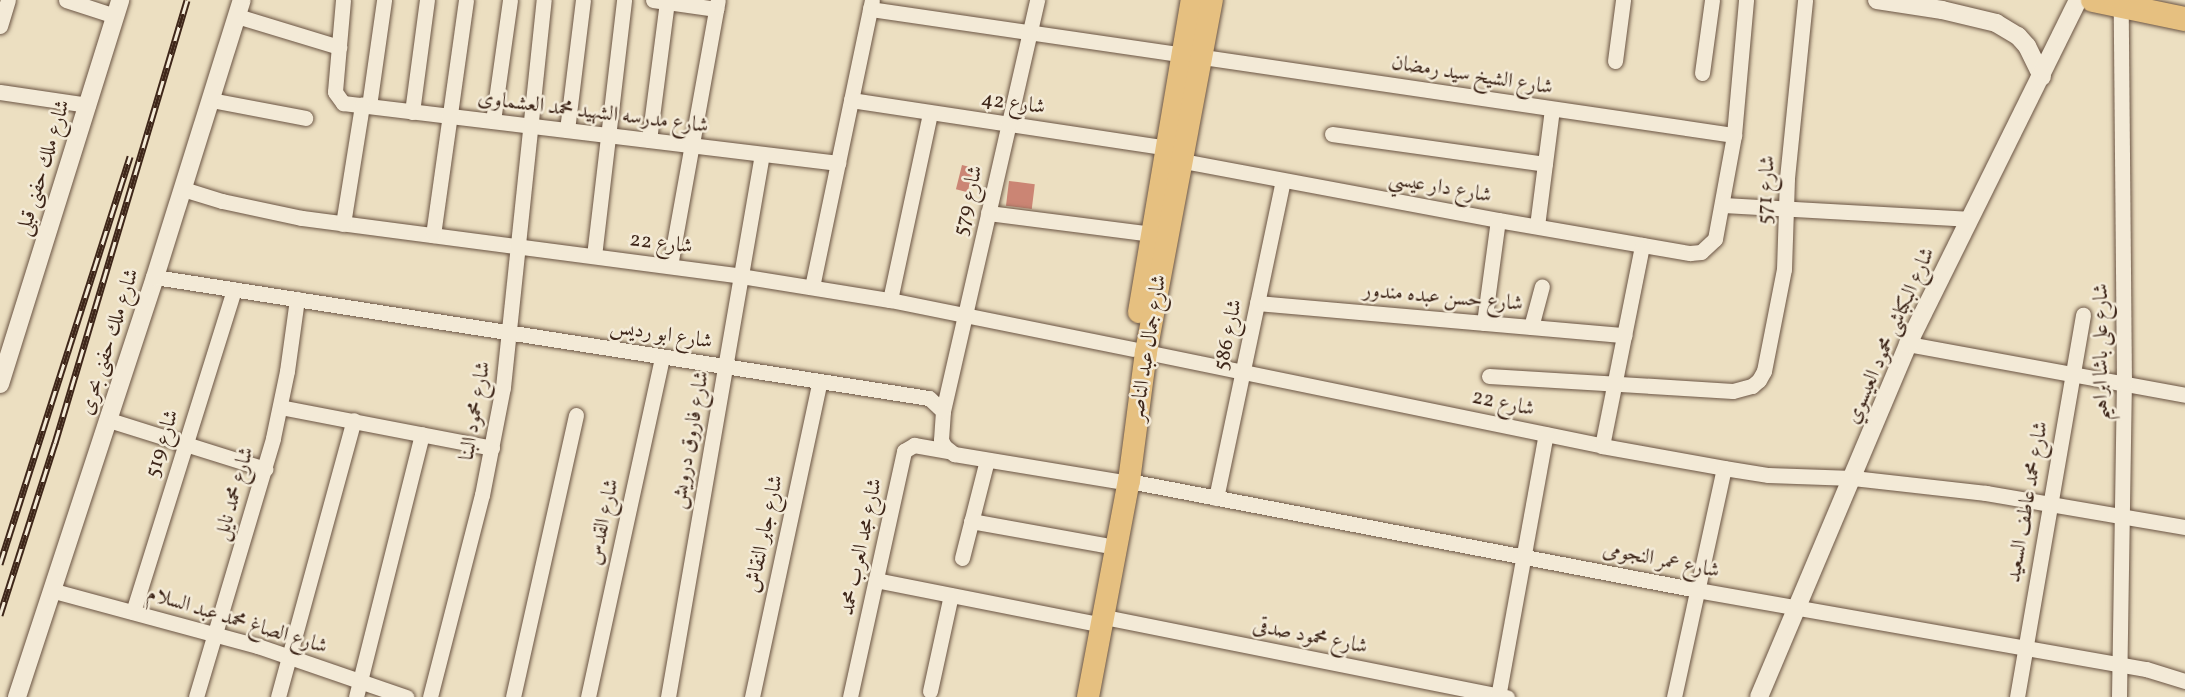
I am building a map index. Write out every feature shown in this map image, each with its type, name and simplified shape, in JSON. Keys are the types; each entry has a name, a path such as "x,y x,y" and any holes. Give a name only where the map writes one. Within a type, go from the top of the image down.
{"highway":[{"path":"2093,0 2185,20"}],"main road":[{"name":"شارع جمال عبد الناصر","path":"1192,0 1194,56"},
{"name":"شارع جمال عبد الناصر","path":"1139,351 1194,56 1212,0"},
{"name":"شارع جمال عبد الناصر","path":"1088,697 1123,481 1151,234 1176,154"},
{"name":"شارع جمال عبد الناصر","path":"1074,697 1099,622 1104,545 1123,481"}],"street":[{"path":"0,26 9,0"},
{"path":"66,0 118,8"},
{"path":"239,8 339,47 343,0"},
{"path":"343,224 384,0"},
{"path":"412,112 428,0"},
{"path":"433,235 466,0"},
{"path":"493,121 510,0"},
{"name":"شارع محمود البنا","path":"430,697 492,448 503,387 544,0"},
{"path":"567,130 583,0"},
{"path":"594,256 624,0"},
{"name":"شارع 579","path":"943,411 1037,0"},
{"path":"1615,61 1623,0"},
{"path":"1702,73 1712,0"},
{"path":"1746,0 1734,135 1722,205 1969,219"},
{"name":"شارع 571","path":"1614,385 1733,391 1752,386 1764,371 1782,286 1786,252 1786,209 1806,0"},
{"path":"1876,0 1942,10 1996,23 2018,36 2026,46 2042,77"},
{"name":"شارع البكباشى محمود العيسوي","path":"1760,697 1908,345 2078,0"},
{"path":"649,140 660,1 717,4 670,266"},
{"path":"812,287 871,4"},
{"name":"شارع الشيخ سيد رمضان","path":"871,4 1194,56 1734,135"},
{"name":"شارع على باشا ابراهيم","path":"2119,697 2124,384 2121,6"},
{"name":"شارع ملك حفنى قبلى","path":"0,384 118,8"},
{"name":"شارع ملك حفنى بحرى","path":"17,697 54,591 239,8"},
{"name":"شارع مدرسه الشهيد محمد العشماوى","path":"339,47 335,92 343,103 838,164"},
{"path":"0,92 88,105"},
{"path":"211,100 304,118"},
{"name":"شارع 42","path":"851,100 1176,154"},
{"path":"1537,226 1552,109"},
{"path":"890,300 930,112"},
{"path":"1332,134 1545,164"},
{"name":"شارع فاروق درويش","path":"668,697 762,154"},
{"name":"شارع دار عيسي","path":"1176,154 1283,181 1690,253 1701,252 1715,239 1722,205"},
{"name":"شارع 586","path":"1216,498 1283,181"},
{"name":"شارع 22","path":"183,189 262,211 343,224 670,266 890,300 1602,446 1724,468 1768,475 1853,478 2048,502 2185,527"},
{"path":"988,213 1151,234"},
{"path":"1484,323 1498,220"},
{"path":"1602,446 1642,245"},
{"name":"شارع ابو رديس","path":"155,277 929,398 943,411"},
{"path":"1531,327 1542,286"},
{"name":"شارع 519","path":"133,612 234,289"},
{"name":"شارع محمد نايل","path":"196,697 265,469 280,407 297,299"},
{"name":"شارع حسن عبده مندور","path":"1257,303 1624,335"},
{"name":"شارع محمد عاطف السعيد","path":"2017,697 2048,502 2083,315"},
{"path":"1908,345 2185,395"},
{"name":"شارع القدس","path":"588,697 662,357"},
{"path":"1489,376 1614,385"},
{"name":"شارع جابر النقاش","path":"752,697 820,381"},
{"path":"280,407 492,448"},
{"path":"943,411 940,434 949,451 987,460 1123,481"},
{"path":"513,697 576,415"},
{"path":"109,420 265,469"},
{"path":"278,697 354,420"},
{"path":"356,697 423,434"},
{"path":"1501,696 1546,434"},
{"name":"شارع مجد العرب محمد","path":"850,697 904,451 914,446 949,451"},
{"path":"962,558 987,460"},
{"path":"1674,697 1724,468"},
{"name":"شارع عمر النجومى","path":"1123,481 1697,590 2120,665 2185,681"},
{"path":"971,520 1104,545"},
{"name":"شارع محمود صدقى","path":"876,580 1501,696"},
{"name":"شارع الصاغ محمد عبد السلام","path":"54,591 216,634 406,697"},
{"path":"930,691 951,595"}],"building":[{"path":"962,165 974,168 968,192 956,189"},
{"path":"1009,181 1035,184 1032,209 1006,206"}],"railway":[{"path":"0,615 55,443 187,0"},
{"path":"0,564 130,156"}]}
